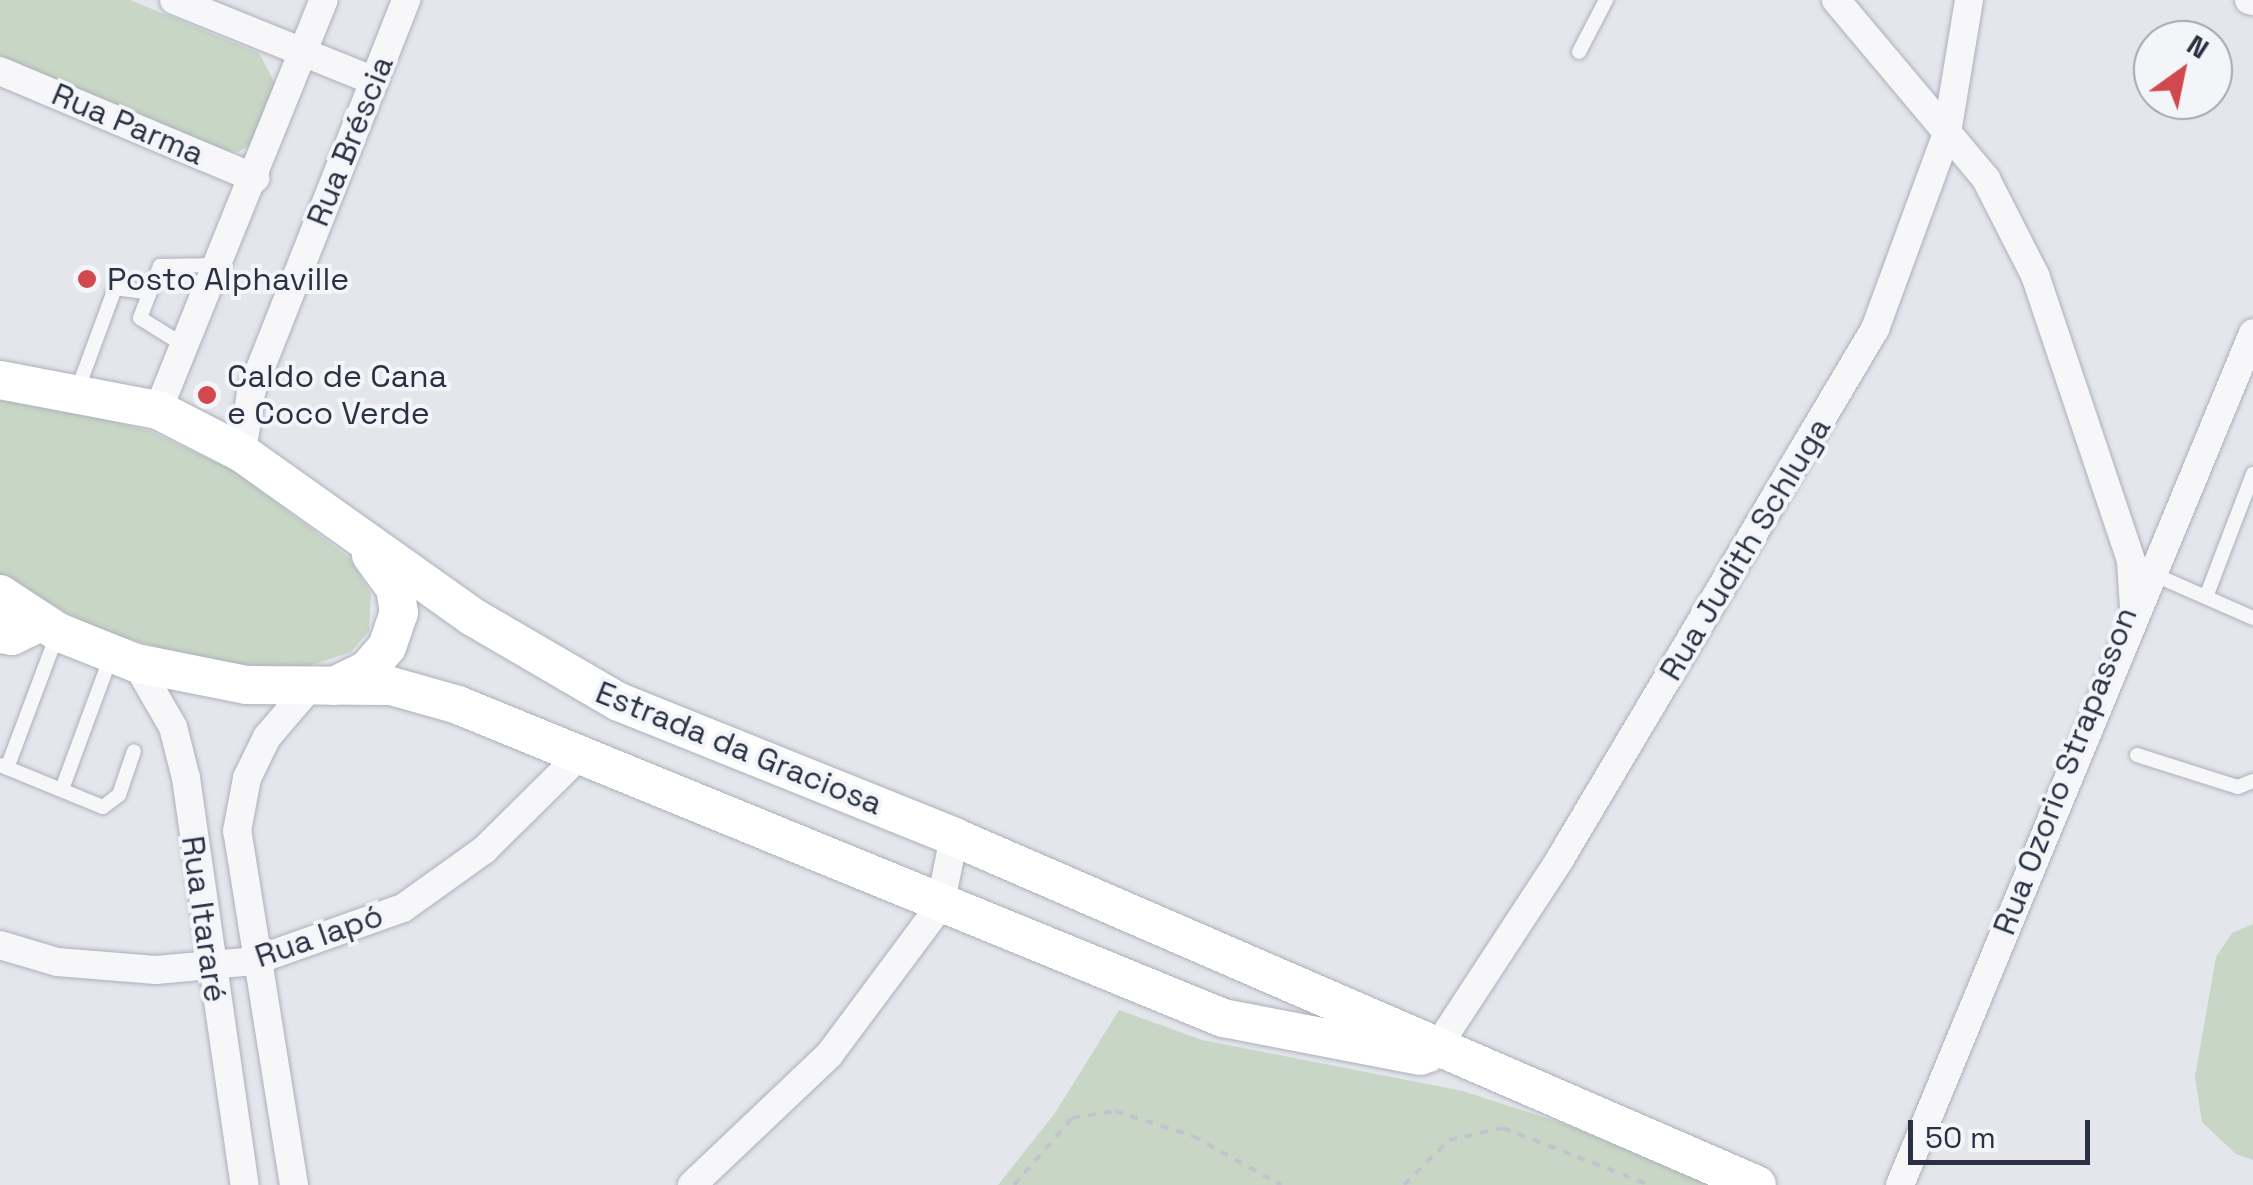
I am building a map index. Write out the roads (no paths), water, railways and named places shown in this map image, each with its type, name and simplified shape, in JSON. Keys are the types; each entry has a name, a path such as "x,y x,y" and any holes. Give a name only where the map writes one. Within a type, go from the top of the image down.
{"main road":[{"name":"Estrada da Graciosa","path":"0,380 158,410 242,453 567,676 954,836 1434,1052 1507,1076 1757,1185"},
{"path":"321,687 367,670 388,646 399,613 395,588 349,530"},
{"name":"Estrada da Graciosa","path":"0,594 50,627 124,658 246,685 405,689 582,753 940,906 1223,1018 1434,1052"},
{"path":"0,634 12,636 50,627"}],"street":[{"path":"174,0 374,81"},
{"path":"158,410 324,0"},
{"name":"Rua Bréscia","path":"242,453 251,392 406,0"},
{"name":"Rua Ozorio Strapasson","path":"1836,0 1986,179 2035,274 2131,562 2134,608 1900,1185"},
{"name":"Rua Judith Schluga","path":"1434,1052 1560,859 1874,330 1948,133 1969,0"},
{"name":"Rua Parma","path":"0,71 255,178"},
{"path":"2134,608 2153,574 2253,333"},
{"name":"Rua Itararé","path":"124,658 179,746 209,966 245,1185"},
{"name":"Rua Itararé","path":"294,1185 254,961 237,831 248,778 267,737 321,687"},
{"name":"Rua Iapó","path":"0,945 56,962 156,970 254,961 403,908 484,850 582,753"},
{"path":"692,1185 829,1055 940,906 954,836"}],"lane":[{"path":"1579,52 1606,0"},
{"path":"185,346 140,318 160,266 218,265"},
{"path":"77,392 115,288 150,292"},
{"path":"2206,597 2253,474"},
{"path":"2153,574 2253,618"},
{"path":"50,627 3,766 103,807 114,804 134,751"},
{"path":"62,789 124,658"},
{"path":"2137,756 2238,786 2253,781"}],"place":[{"name":"Posto Alphaville","path":"87,279"},
{"name":"Caldo de Cana e Coco Verde","path":"207,395"}]}
